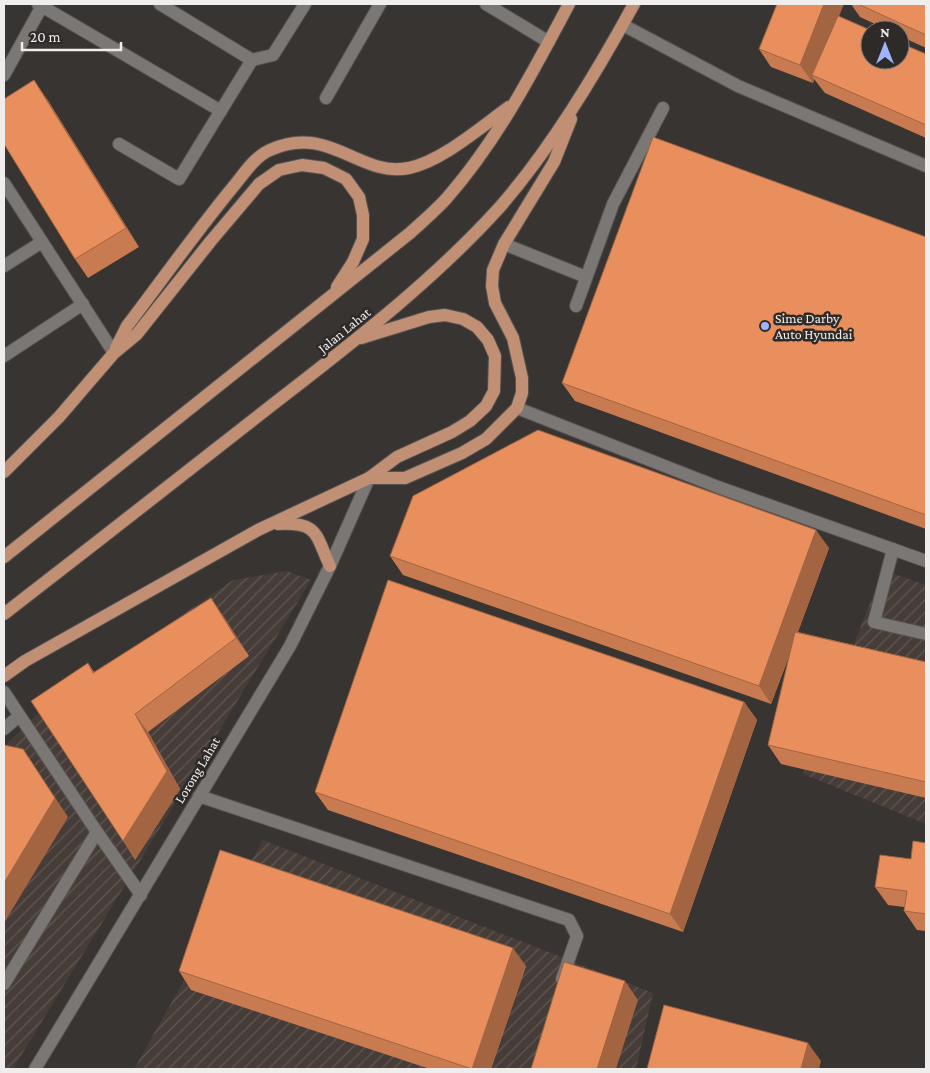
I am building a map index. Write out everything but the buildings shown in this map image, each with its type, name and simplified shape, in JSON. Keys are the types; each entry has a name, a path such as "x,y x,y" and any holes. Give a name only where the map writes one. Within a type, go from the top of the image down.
{"main road":[{"path":"4,557 410,233 444,201 472,166 515,103 569,4"},
{"name":"Jalan Lahat","path":"4,614 354,341 440,268 500,207 536,163 634,4"},
{"path":"369,478 405,478 462,453 486,439 517,408 522,393 522,378 513,338 496,303 492,286 493,270 504,244 554,162 580,93"},
{"path":"114,353 127,326 220,203 251,163 269,150 292,143 314,143 352,155 369,164 389,168 408,168 427,161 515,103"},
{"path":"4,472 59,417 114,353 137,334 210,242 260,184 279,170 302,164 324,168 346,179 359,197 363,215 363,239 353,262 329,298"},
{"path":"4,676 25,661 270,524 369,478 397,457 452,432 470,421 486,406 494,392 496,376 495,356 488,340 477,327 463,319 445,315 429,317 354,341"},
{"path":"270,524 298,523 306,525 323,546 330,566"}],"street":[{"path":"160,4 252,60"},
{"path":"119,144 179,179 252,60 273,55 305,4"},
{"path":"326,98 380,4"},
{"path":"486,4 549,42"},
{"path":"4,74 40,5 220,111"},
{"path":"623,24 738,86 926,166"},
{"path":"576,306 613,204 663,108"},
{"path":"4,182 114,353"},
{"path":"4,266 42,242"},
{"path":"504,244 586,277"},
{"path":"4,356 83,304"},
{"path":"517,408 718,487 926,561"},
{"name":"Lorong Lahat","path":"37,1069 290,646 330,566 369,478"},
{"path":"893,550 874,622 926,634"},
{"path":"4,692 96,832 141,895"},
{"path":"4,729 19,716"},
{"path":"199,796 569,920 577,936 559,989"},
{"path":"4,984 96,832"}],"shaded area":[{"path":"883,570 926,585 926,824 803,774"},
{"path":"287,571 311,580 13,1069 4,1069 4,747 40,712 233,580"},
{"path":"263,840 653,993 636,1069 134,1069"}],"place":[{"name":"Sime Darby Auto Hyundai","path":"765,326"}]}
